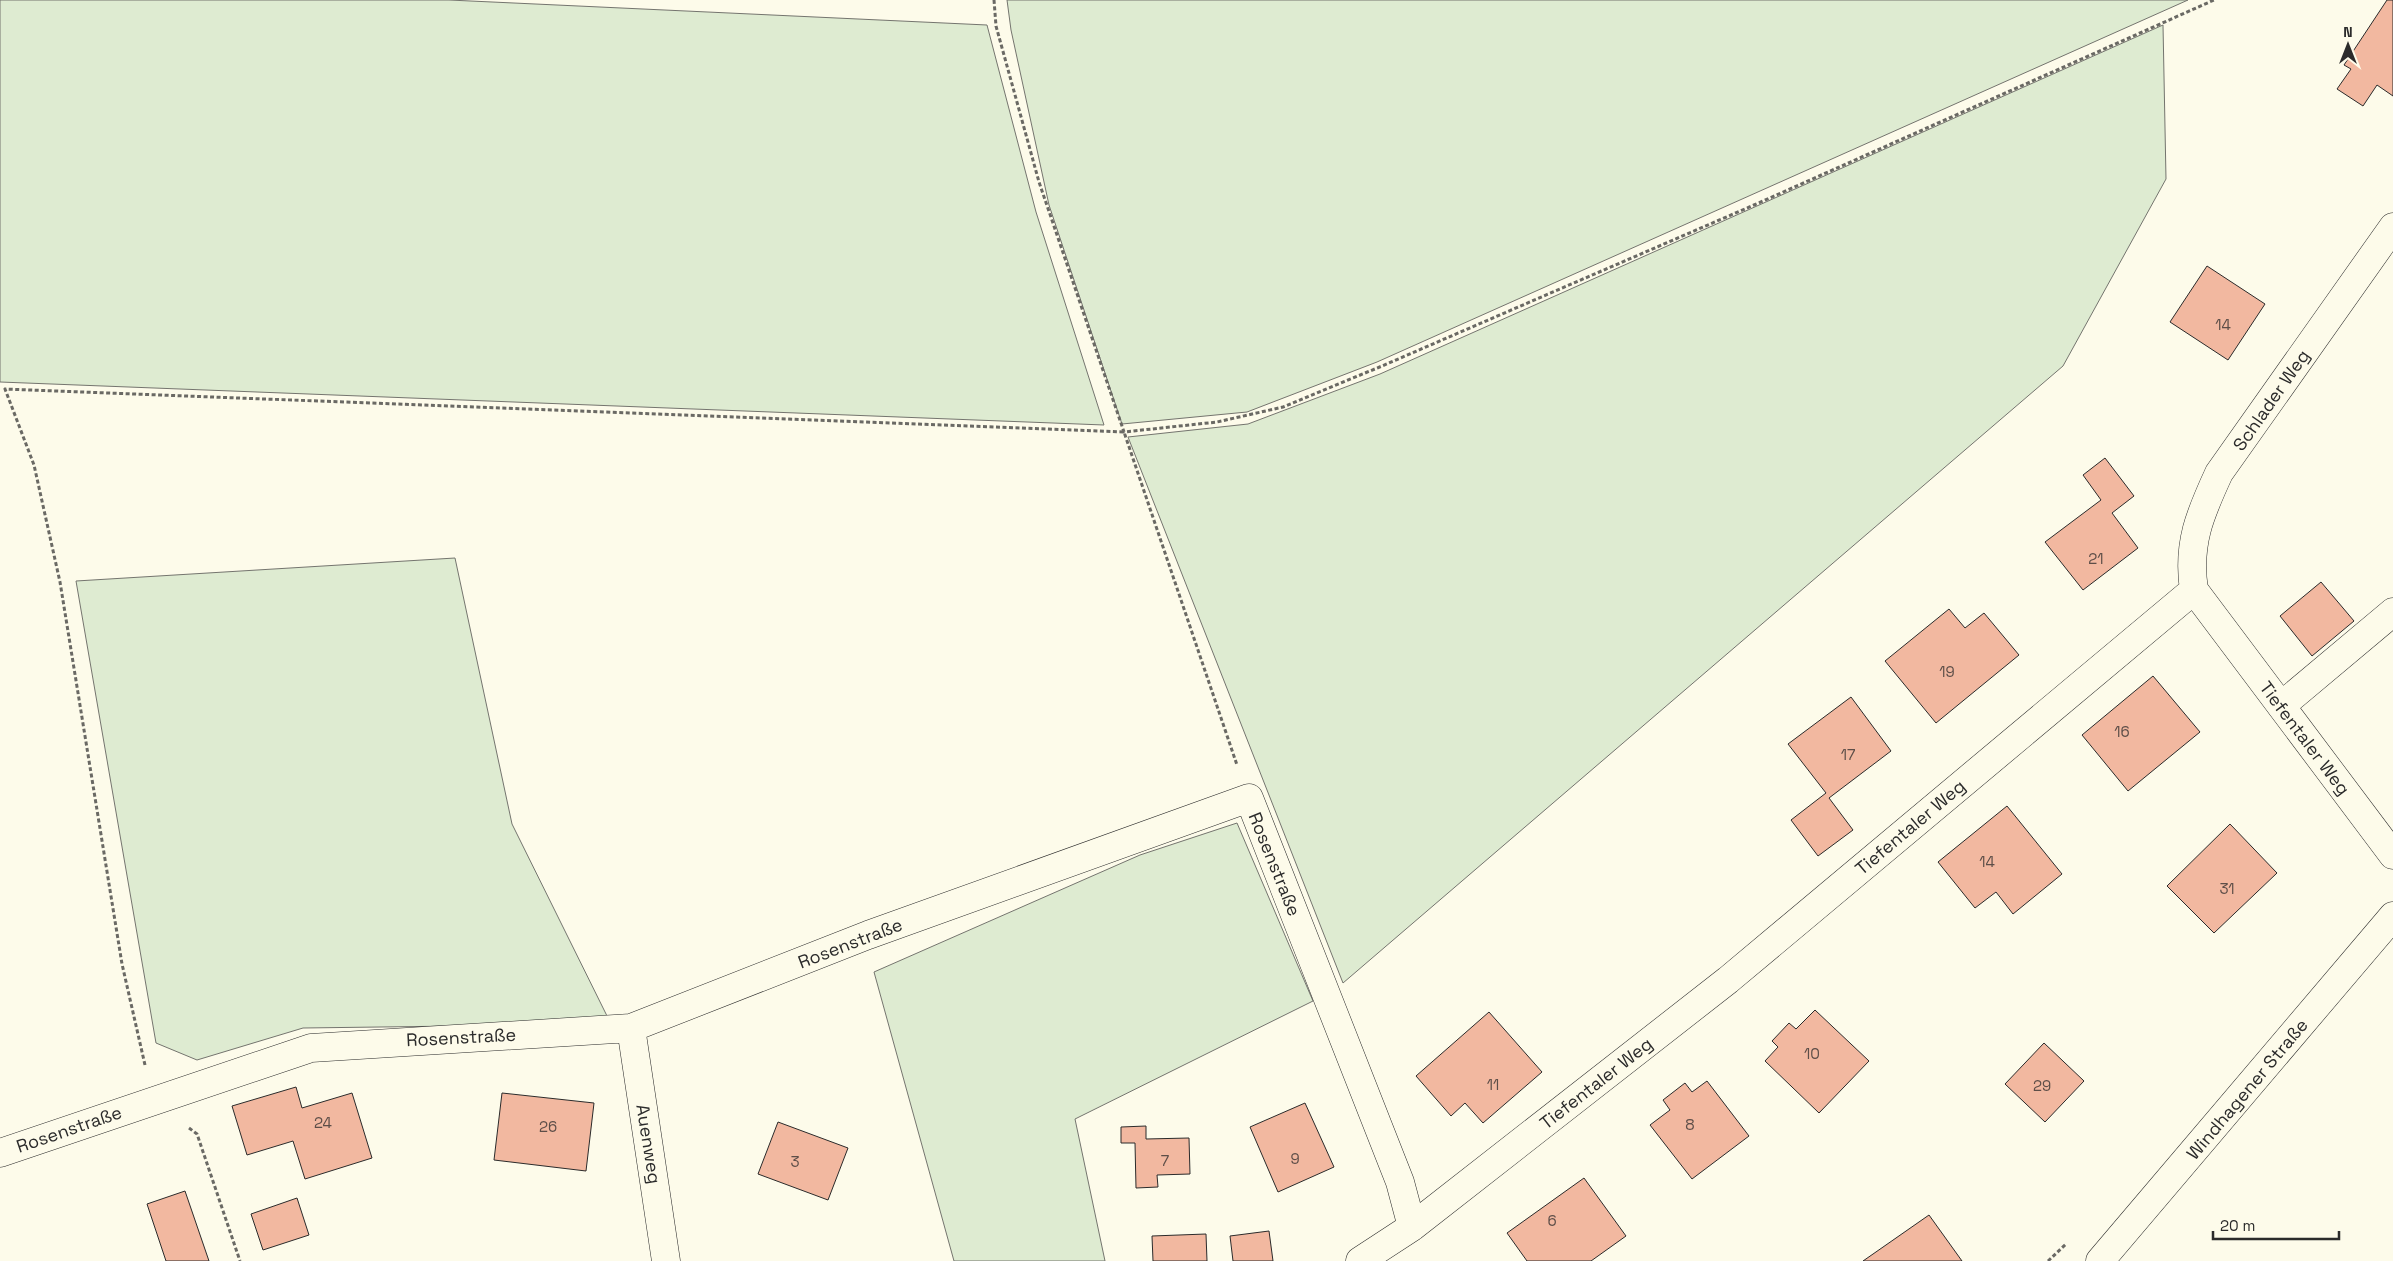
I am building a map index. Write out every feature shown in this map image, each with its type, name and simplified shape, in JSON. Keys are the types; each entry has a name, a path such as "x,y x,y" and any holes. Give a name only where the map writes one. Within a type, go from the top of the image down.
{"street":[{"name":"Schlader Weg","path":"2194,590 2190,567 2198,519 2219,473 2393,227"},
{"name":"Tiefentaler Weg","path":"1360,1261 1412,1227 1728,980 2194,590 2393,855"},
{"path":"2281,706 2393,612"},
{"name":"Rosenstraße","path":"0,1153 311,1048 631,1028 868,935 1249,798 1400,1182 1412,1227"},
{"name":"Windhagener Straße","path":"2100,1261 2393,916"},
{"name":"Auenweg","path":"631,1028 666,1261"}],"path":[{"path":"994,0 996,26 1040,182 1249,798"},
{"path":"0,388 1124,432 1217,422 1283,407 1391,362 1745,209 2214,0"},
{"path":"5,389 34,465 60,582 122,964 153,1100 197,1134 240,1261"}],"green space":[{"path":"0,0 449,0 987,25 1036,212 1104,425 0,382"},
{"path":"1007,0 2188,0 1377,362 1247,412 1122,424 1049,205 1011,30"},
{"path":"2163,25 2166,179 2063,366 1343,983 1128,437 1248,424 1380,374"},
{"path":"455,558 512,824 611,1024 303,1028 197,1060 156,1043 76,581"},
{"path":"1237,823 1313,1001 1075,1119 1105,1261 954,1261 874,972 1140,855"}],"building":[{"path":"2387,0 2393,0 2393,96 2377,85 2363,106 2337,89 2351,69 2344,65"},
{"path":"2207,266 2265,304 2228,360 2170,322"},
{"path":"2105,458 2134,496 2112,513 2138,548 2083,590 2045,542 2101,500 2083,475"},
{"path":"2321,582 2354,621 2312,656 2280,616"},
{"path":"1949,609 1965,628 1984,613 2019,655 1936,723 1885,661"},
{"path":"2153,676 2200,732 2128,791 2082,735"},
{"path":"1851,697 1891,751 1829,798 1853,830 1818,856 1791,820 1826,793 1788,744"},
{"path":"2007,806 2062,874 2013,914 1996,892 1975,908 1938,862"},
{"path":"2230,824 2277,873 2214,933 2167,886"},
{"path":"1815,1010 1869,1061 1819,1113 1765,1061 1778,1047 1772,1041 1789,1023 1796,1029"},
{"path":"1489,1012 1542,1072 1483,1123 1465,1103 1451,1116 1416,1076"},
{"path":"2044,1043 2084,1081 2045,1122 2005,1084"},
{"path":"1707,1081 1749,1136 1692,1179 1650,1125 1670,1110 1663,1100 1685,1083 1692,1092"},
{"path":"296,1087 302,1108 352,1093 372,1158 305,1179 293,1141 247,1155 232,1106"},
{"path":"502,1093 594,1103 586,1171 494,1160"},
{"path":"1305,1103 1334,1167 1278,1192 1250,1127"},
{"path":"778,1122 848,1148 828,1200 758,1174"},
{"path":"1146,1126 1146,1139 1189,1138 1190,1174 1157,1175 1158,1187 1136,1188 1135,1143 1121,1143 1121,1127"},
{"path":"1584,1178 1626,1236 1591,1261 1527,1261 1507,1233"},
{"path":"185,1191 209,1261 166,1261 147,1204"},
{"path":"297,1198 309,1235 263,1250 251,1214"},
{"path":"1929,1215 1962,1261 1863,1261"},
{"path":"1269,1231 1273,1261 1233,1261 1230,1236"},
{"path":"1206,1234 1207,1261 1153,1261 1152,1236"}]}
